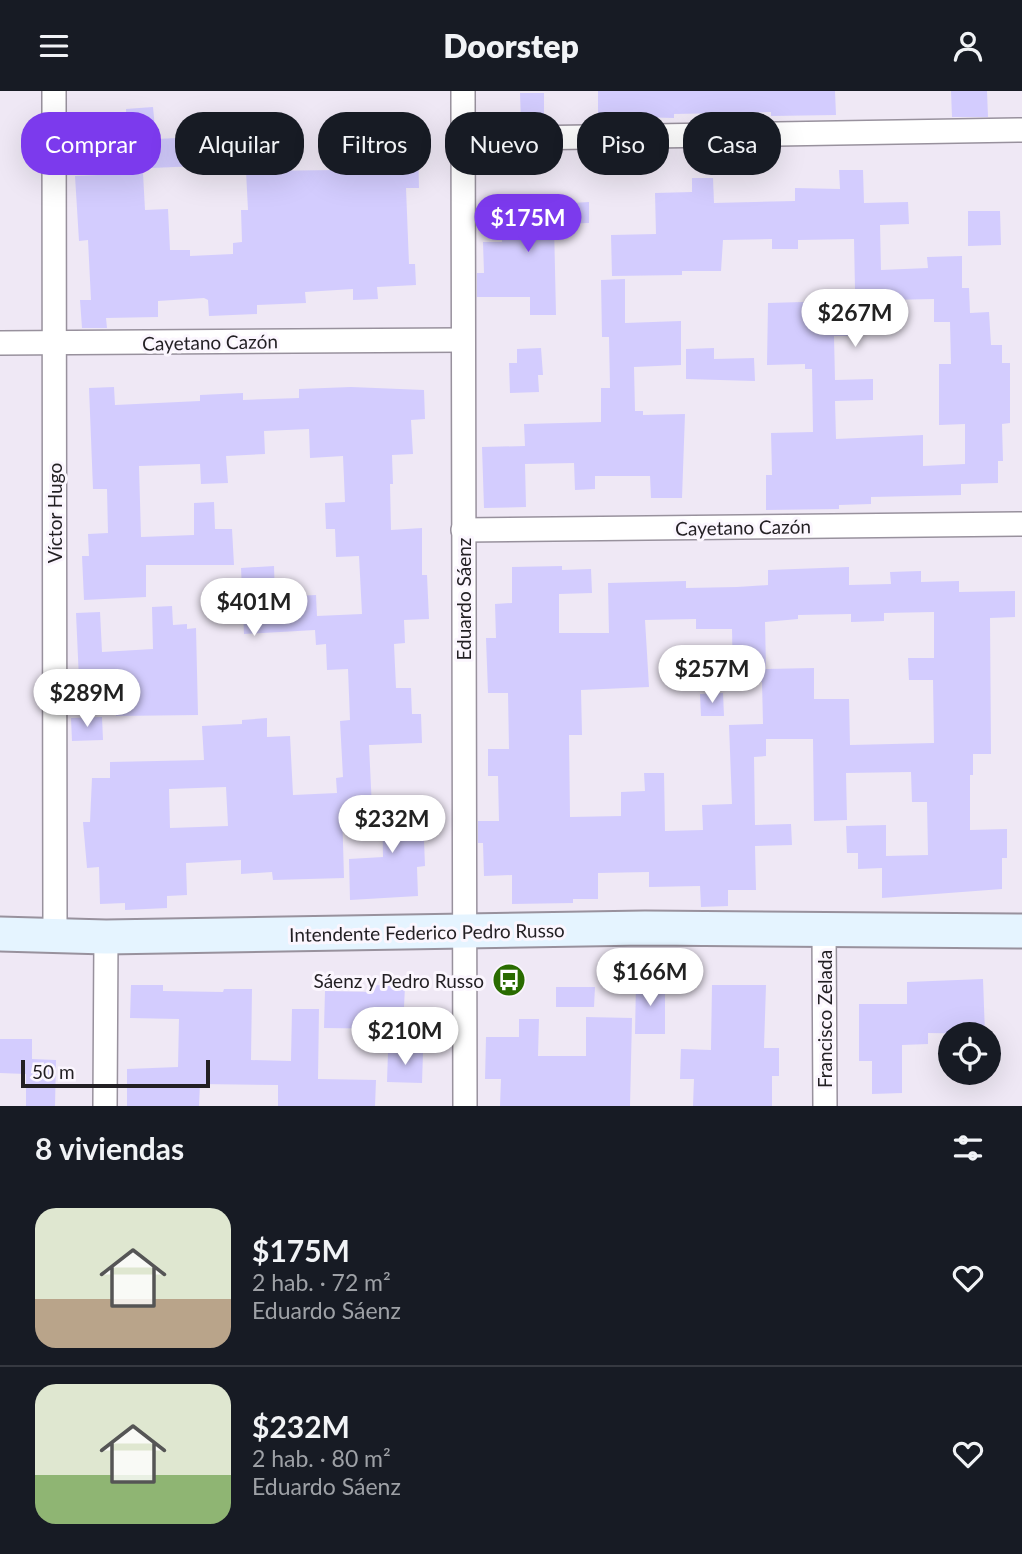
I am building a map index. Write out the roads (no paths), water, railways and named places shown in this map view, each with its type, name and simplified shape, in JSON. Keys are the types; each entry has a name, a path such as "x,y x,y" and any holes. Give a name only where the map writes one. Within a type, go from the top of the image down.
{"street":[{"name":"Víctor Hugo","path":"54,91 55,935"},
{"name":"Eduardo Sáenz","path":"463,91 463,112"},
{"path":"563,137 1022,129"},
{"name":"Eduardo Sáenz","path":"462,175 463,932 466,1106"},
{"name":"Cayetano Cazón","path":"0,343 461,340"},
{"name":"Cayetano Cazón","path":"463,530 1022,524"},
{"name":"Intendente Federico Pedro Russo","path":"0,934 106,937 645,928 1022,931"},
{"name":"Francisco Zelada","path":"824,931 825,1106"},
{"path":"106,937 106,1106"}],"place":[{"name":"Sáenz y Pedro Russo","path":"509,980"}]}
